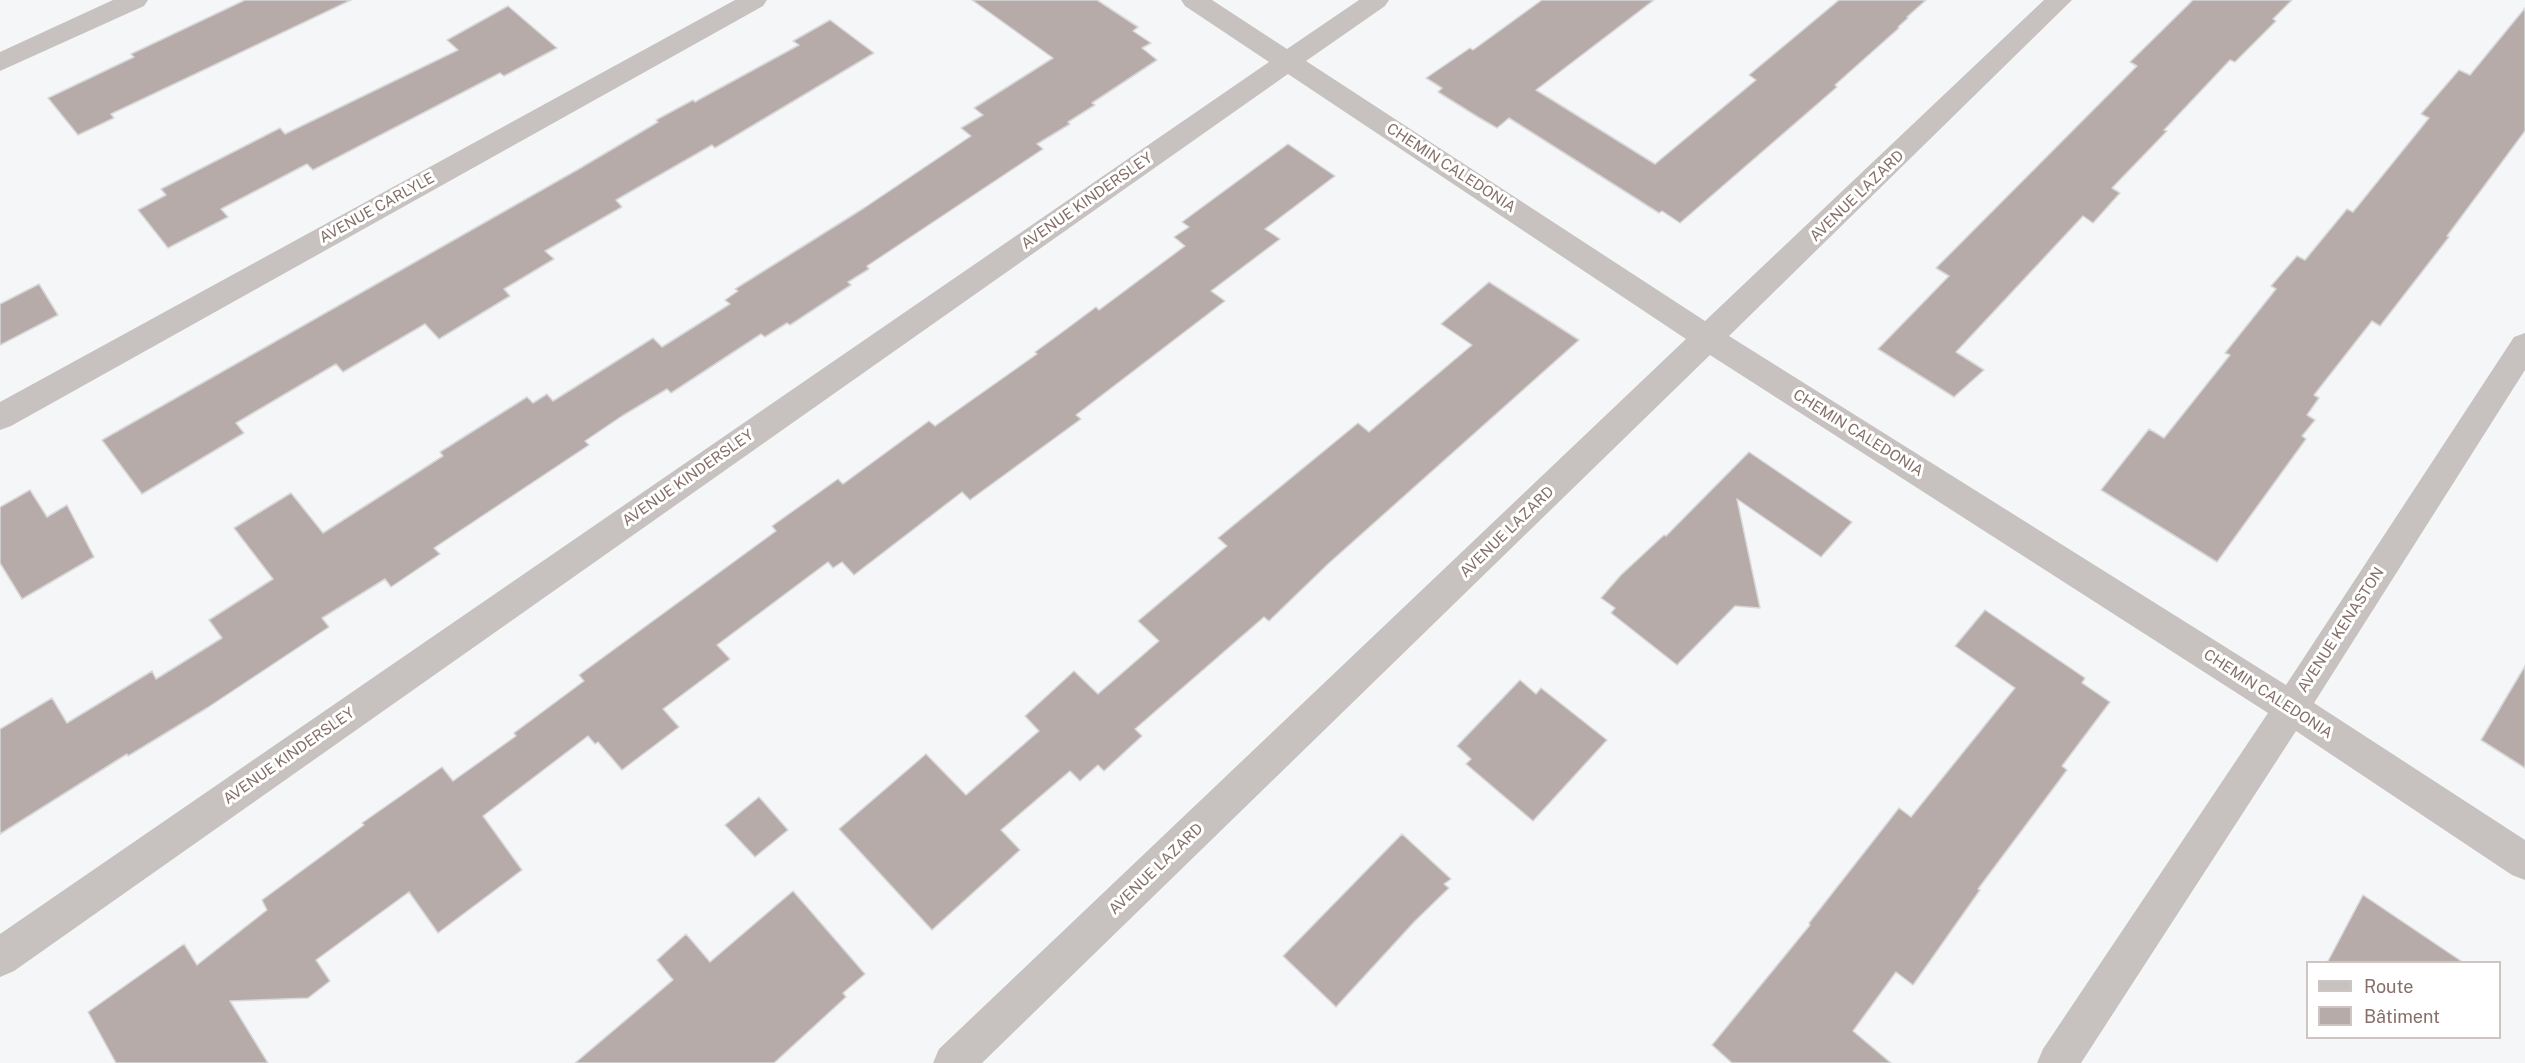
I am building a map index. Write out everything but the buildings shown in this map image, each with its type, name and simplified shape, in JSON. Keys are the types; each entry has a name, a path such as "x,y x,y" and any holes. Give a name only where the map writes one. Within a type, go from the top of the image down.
{"street":[{"path":"0,62 135,0"},
{"name":"AVENUE CARLYLE","path":"0,417 754,0"},
{"name":"CHEMIN CALEDONIA","path":"1194,0 1709,339 2291,708 2525,862"},
{"name":"AVENUE KINDERSLEY","path":"0,957 1376,0"},
{"name":"AVENUE LAZARD","path":"952,1063 1709,339 2059,0"},
{"name":"AVENUE KENASTON","path":"2057,1063 2291,708 2525,345"}]}
